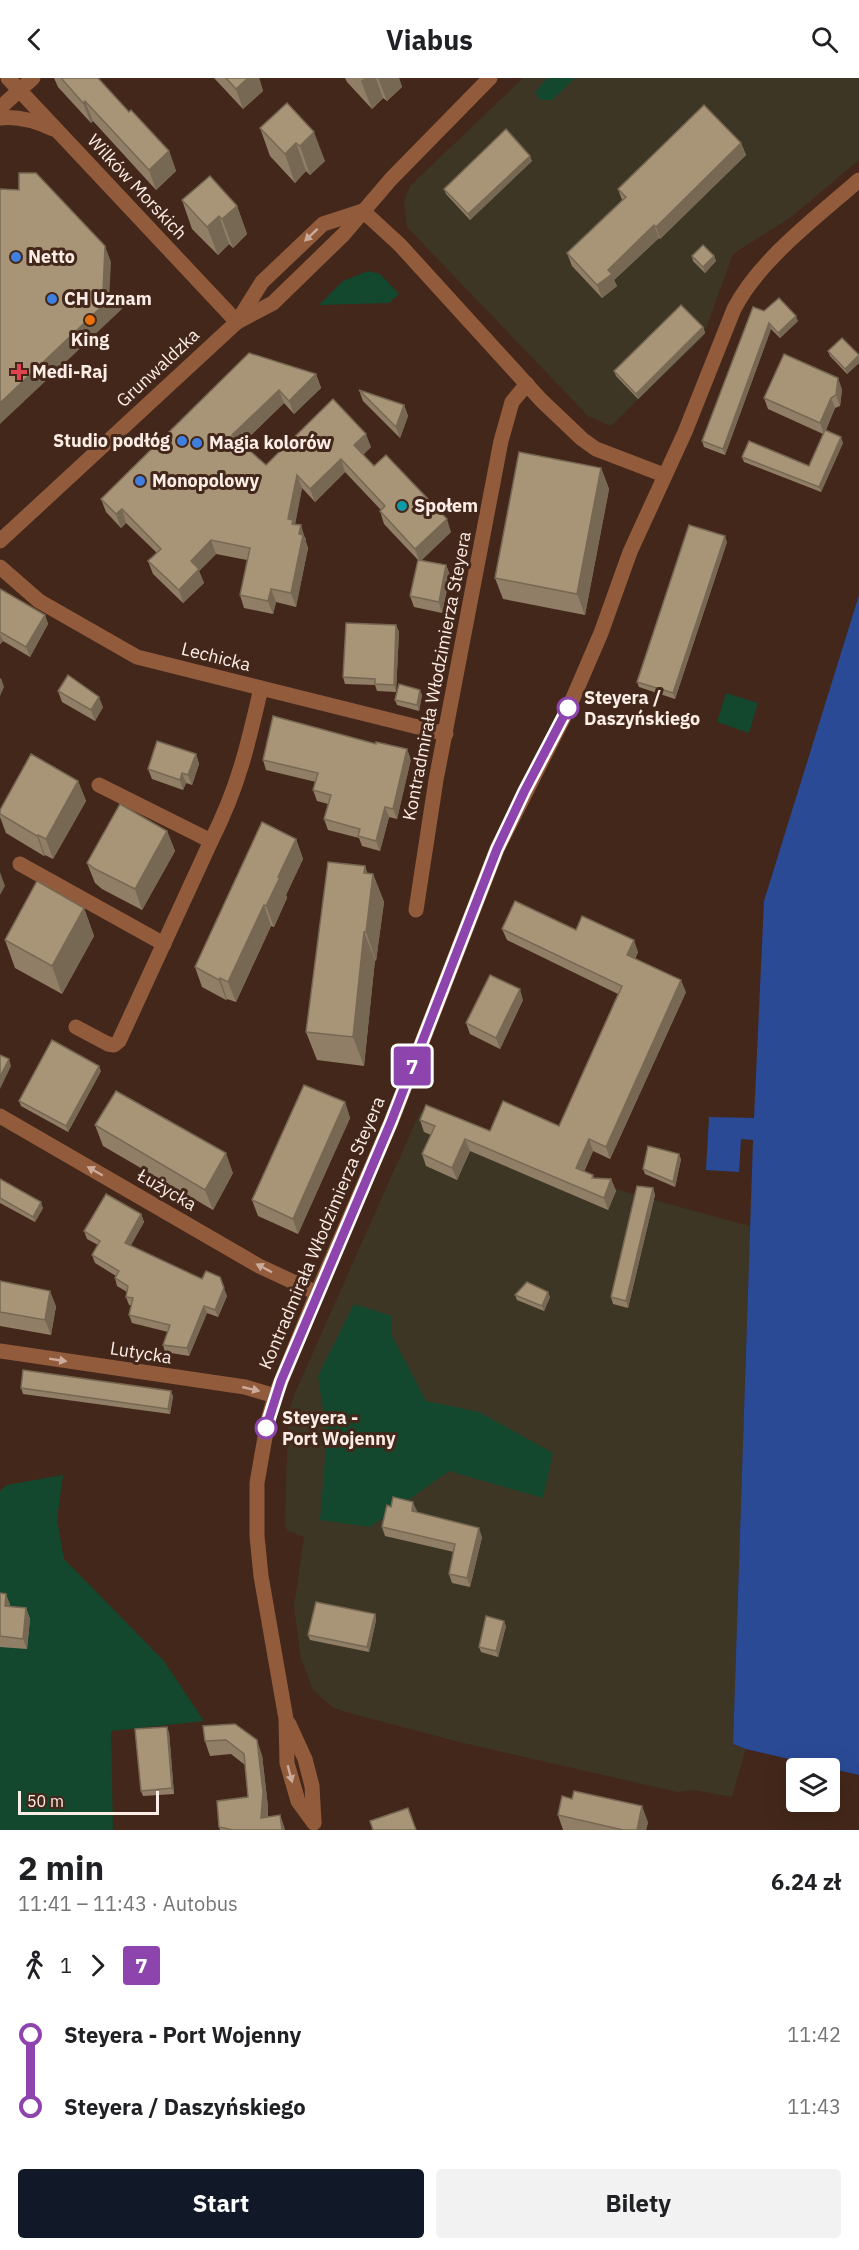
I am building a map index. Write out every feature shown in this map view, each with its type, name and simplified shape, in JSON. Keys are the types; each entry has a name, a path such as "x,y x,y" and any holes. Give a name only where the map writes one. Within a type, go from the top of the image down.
{"street":[{"name":"Wilków Morskich","path":"8,78 237,322"},
{"path":"0,108 33,78"},
{"name":"Grunwaldzka","path":"0,541 237,322 273,303 344,234 391,180 490,78"},
{"path":"0,118 20,118 38,122 58,131"},
{"name":"Kontradmirała Włodzimierza Steyera","path":"314,1827 312,1786 305,1759 286,1719 261,1576 256,1521 257,1483 262,1448 275,1396 391,1122 497,849 570,705 601,633 630,552 685,432 725,327 742,292 762,268 859,180"},
{"path":"363,211 400,245 527,384 582,440 597,449 664,475"},
{"name":"Grunwaldzka","path":"237,322 262,282 322,225 363,211"},
{"name":"Kontradmirała Włodzimierza Steyera","path":"416,910 446,734 501,441 512,402 527,384"},
{"name":"Lechicka","path":"0,567 39,601 136,657 446,734"},
{"path":"76,1027 108,1044 114,1045 119,1041 226,811 241,771 261,688"},
{"path":"99,785 211,841"},
{"path":"20,864 164,944"},
{"name":"Łużycka","path":"0,1116 259,1266 317,1293"},
{"name":"Lutycka","path":"0,1351 245,1387 275,1396"}],"shaded area":[{"path":"523,78 859,78 859,160 791,217 733,254 703,337 611,426 588,416 407,227 404,201 410,186"},
{"path":"420,1112 625,1192 750,1226 733,1745 746,1749 732,1797 694,1790 677,1792 455,1741 342,1711 331,1706 313,1690 301,1659 294,1607 304,1537 288,1531 285,1526 288,1413"}],"green space":[{"path":"547,78 575,78 552,100 541,100 535,93"},
{"path":"368,271 380,274 399,294 389,303 319,305 343,281"},
{"path":"726,693 758,703 749,733 717,722"},
{"path":"354,1304 392,1316 391,1334 426,1401 479,1412 553,1453 543,1498 449,1471 370,1527 320,1520 327,1436 318,1376"},
{"path":"63,1475 57,1519 64,1559 164,1661 204,1721 111,1731 113,1830 0,1830 0,1491 7,1485"}],"water":[{"path":"859,595 859,1775 840,1771 840,1758 786,1758 733,1744 753,1140 741,1139 739,1172 706,1170 709,1117 754,1118 764,901"}],"building":[{"path":"61,78 98,78 169,151 149,170"},
{"path":"226,78 248,78 236,89"},
{"path":"287,103 314,132 300,146 296,143 285,154 260,128"},
{"path":"704,105 741,143 656,227 654,225 608,270 612,274 597,285 567,253 626,197 618,189"},
{"path":"506,129 530,156 468,214 444,189"},
{"name":"CH Uznam","path":"19,173 36,173 105,246 103,293 116,293 0,403 0,189 19,190"},
{"path":"210,176 237,206 222,219 219,216 207,227 182,200"},
{"path":"703,245 714,256 703,267 692,256"},
{"path":"779,298 796,316 778,333 769,323 723,449 702,441 753,307 764,311"},
{"path":"681,305 703,327 636,394 614,371"},
{"path":"842,338 859,355 845,369 828,351"},
{"path":"249,353 316,374 289,401 279,390 232,435 266,465 333,399 366,434 354,445 374,466 386,455 447,519 415,549 380,511 385,506 341,459 310,489 297,475 288,519 293,520 292,524 301,525 299,534 303,535 291,593 271,589 268,601 240,595 250,548 211,540 191,561 199,569 179,590 148,561 161,549 122,509 116,514 101,499"},
{"path":"784,354 838,378 836,395 831,398 820,423 764,398"},
{"path":"359,390 404,405 396,427"},
{"path":"825,430 841,437 819,487 742,457 749,441 809,466"},
{"path":"519,452 601,468 577,594 495,578"},
{"path":"689,525 725,536 673,693 637,682"},
{"path":"418,560 446,565 439,602 410,596"},
{"path":"0,589 45,615 26,647 0,632"},
{"path":"346,623 396,625 394,685 375,684 375,679 343,677"},
{"path":"68,675 99,697 91,710 58,691"},
{"path":"399,684 420,690 417,705 395,700"},
{"path":"273,716 376,744 376,742 407,749 393,809 385,807 376,841 358,836 360,829 324,819 331,795 313,790 318,773 263,760"},
{"path":"157,741 196,754 188,775 182,773 180,780 148,769"},
{"path":"31,754 78,781 46,839 0,814 0,810"},
{"path":"120,804 167,831 135,889 87,863"},
{"path":"262,822 296,839 278,877 280,877 266,906 264,905 228,982 220,978 219,980 195,967"},
{"path":"328,862 365,866 364,873 373,874 366,932 364,932 353,1037 306,1032"},
{"path":"37,881 84,908 52,966 5,940"},
{"path":"515,901 576,930 582,916 634,940 627,955 681,980 606,1147 589,1139 576,1168 593,1175 592,1178 611,1179 604,1198 465,1139 452,1168 422,1154 435,1126 420,1120 426,1105 490,1131 503,1101 559,1126 622,986 502,929"},
{"path":"490,975 520,989 496,1038 466,1023"},
{"path":"52,1040 99,1066 66,1126 19,1101"},
{"path":"0,1055 9,1059 0,1077"},
{"path":"304,1085 345,1102 293,1219 252,1200"},
{"path":"116,1091 226,1153 205,1190 95,1125"},
{"path":"648,1146 679,1154 673,1182 643,1169"},
{"path":"0,1179 41,1202 33,1217 0,1198"},
{"path":"637,1186 653,1188 626,1301 611,1297"},
{"path":"106,1194 141,1214 125,1243 202,1279 206,1271 220,1277 224,1288 215,1310 204,1306 187,1348 163,1345 170,1325 129,1315 133,1298 126,1297 128,1286 115,1278 119,1271 92,1255 100,1241 84,1231"},
{"path":"0,1281 50,1291 45,1320 0,1312"},
{"path":"527,1282 548,1292 542,1306 515,1295"},
{"path":"23,1370 171,1391 168,1409 21,1388"},
{"path":"393,1497 413,1502 412,1511 479,1528 467,1578 449,1574 455,1544 382,1527 387,1505 391,1507"},
{"path":"0,1593 6,1594 5,1606 26,1608 23,1639 0,1636"},
{"path":"316,1602 375,1614 367,1647 308,1635"},
{"path":"486,1616 504,1621 496,1651 479,1647"},
{"path":"235,1724 257,1740 263,1792 261,1818 280,1815 282,1830 233,1830 219,1827 217,1801 248,1797 244,1754 226,1740 205,1741 203,1726"},
{"path":"167,1727 172,1788 141,1791 135,1729"},
{"path":"574,1791 642,1806 637,1830 623,1830 558,1815 562,1796 572,1799"},
{"path":"408,1808 416,1830 373,1830 370,1821"}],"bus line":[{"name":"7","path":"266,1428 275,1396 391,1122 497,849 568,708"}],"place":[{"name":"Netto","path":"16,257"},
{"name":"CH Uznam","path":"52,299"},
{"name":"King","path":"90,320"},
{"name":"Medi-Raj","path":"19,372"},
{"name":"Studio podłóg","path":"182,441"},
{"name":"Magia kolorów","path":"197,443"},
{"name":"Monopolowy","path":"140,481"},
{"name":"Społem","path":"402,506"},
{"name":"Steyera / Daszyńskiego","path":"568,708"},
{"name":"Steyera - Port Wojenny","path":"266,1428"}]}
